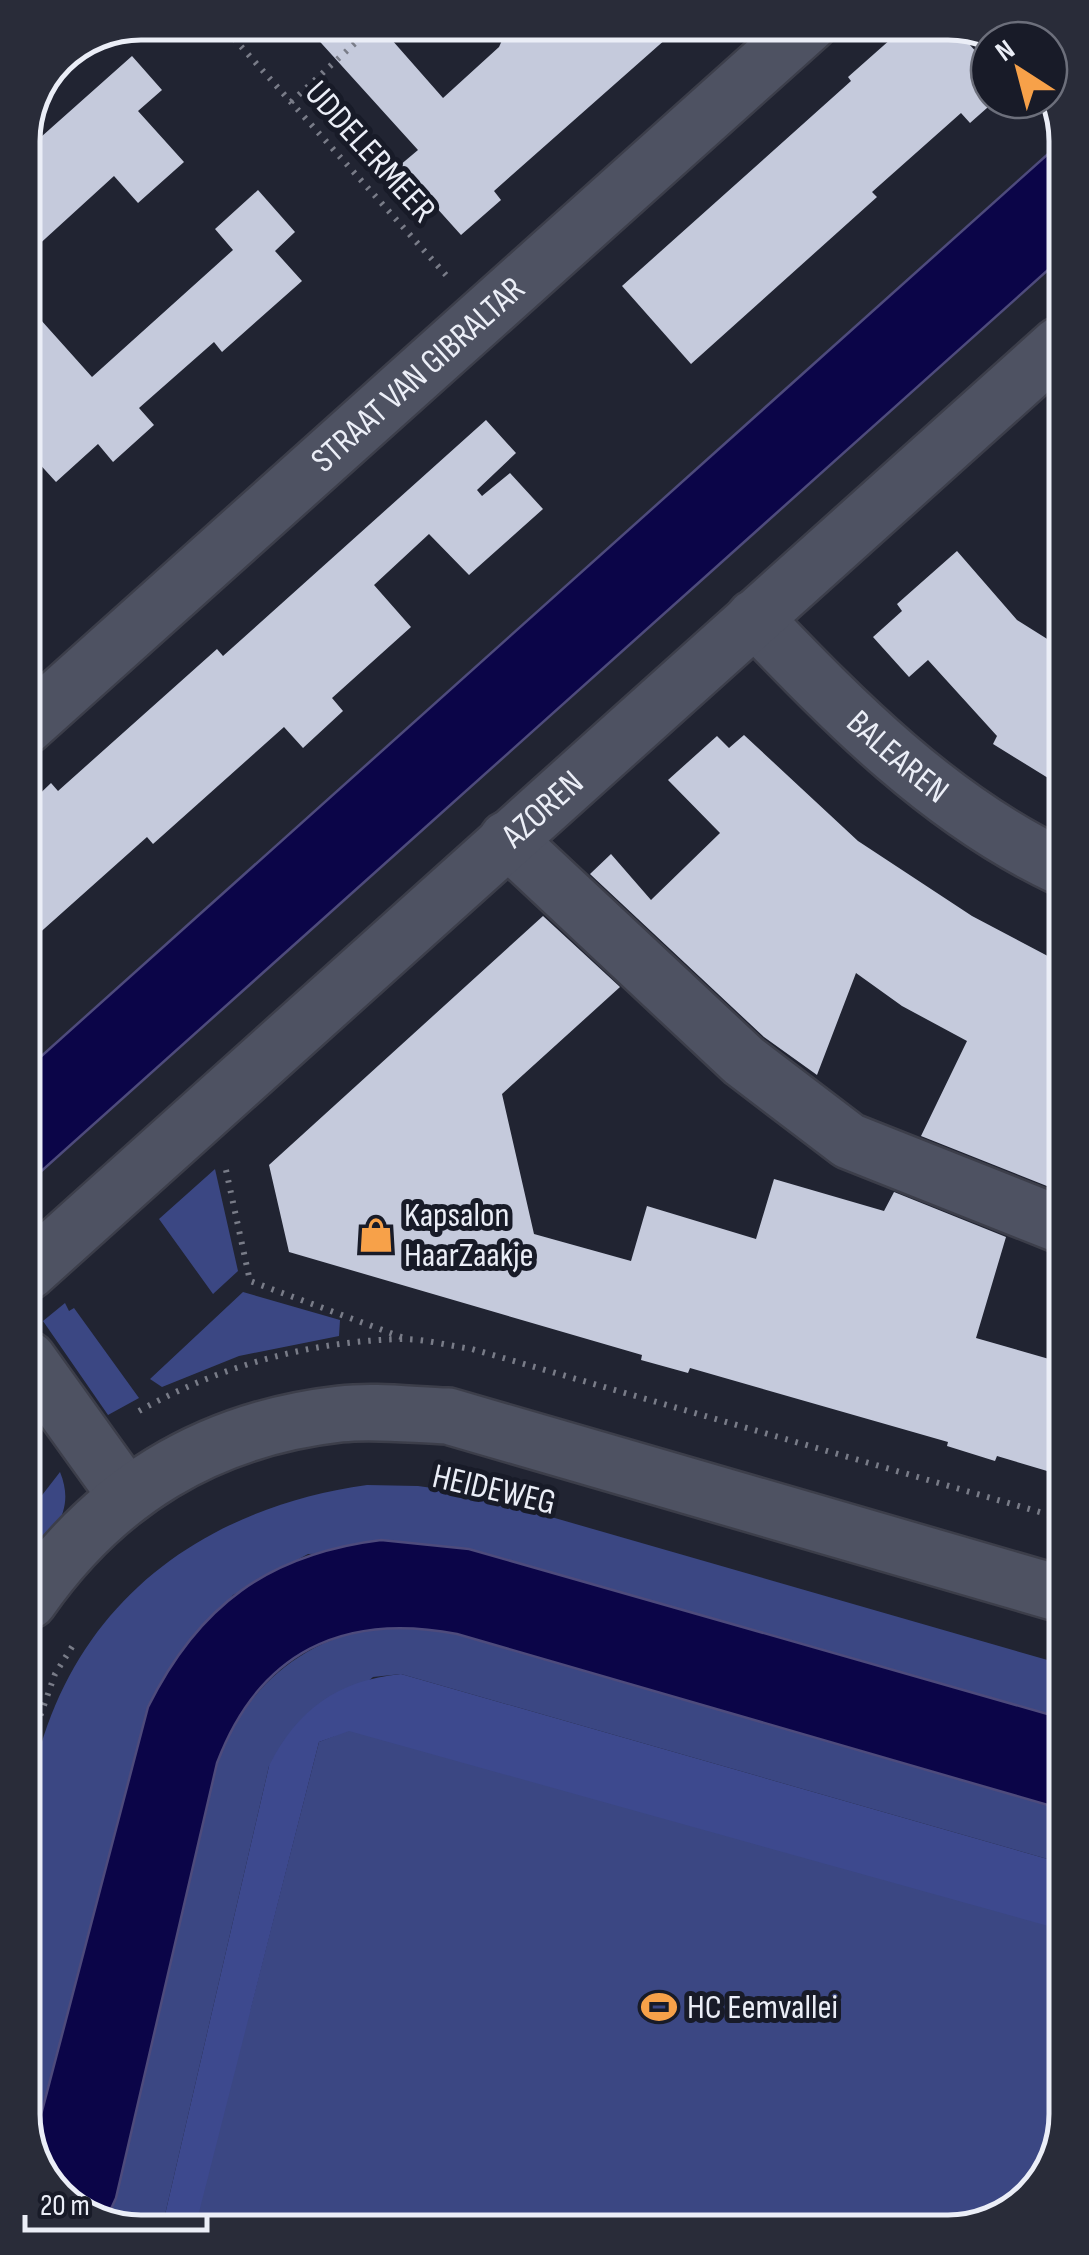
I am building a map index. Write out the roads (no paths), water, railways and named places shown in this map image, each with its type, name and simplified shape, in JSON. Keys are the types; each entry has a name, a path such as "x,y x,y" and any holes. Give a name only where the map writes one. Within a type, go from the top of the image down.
{"street":[{"name":"STRAAT VAN GIBRALTAR","path":"40,714 791,40"},
{"name":"AZOREN","path":"40,1261 1049,354"},
{"name":"BALEAREN","path":"754,618 824,691 923,781 1049,860"},
{"path":"507,839 744,1061 849,1141 1049,1221"},
{"path":"40,1376 125,1494"},
{"name":"HEIDEWEG","path":"40,1587 86,1531 125,1494 229,1439 287,1422 344,1413 448,1416 1049,1591"}],"place":[{"name":"Kapsalon HaarZaakje","path":"376,1235"},
{"name":"HC Eemvallei","path":"659,2007"}]}
